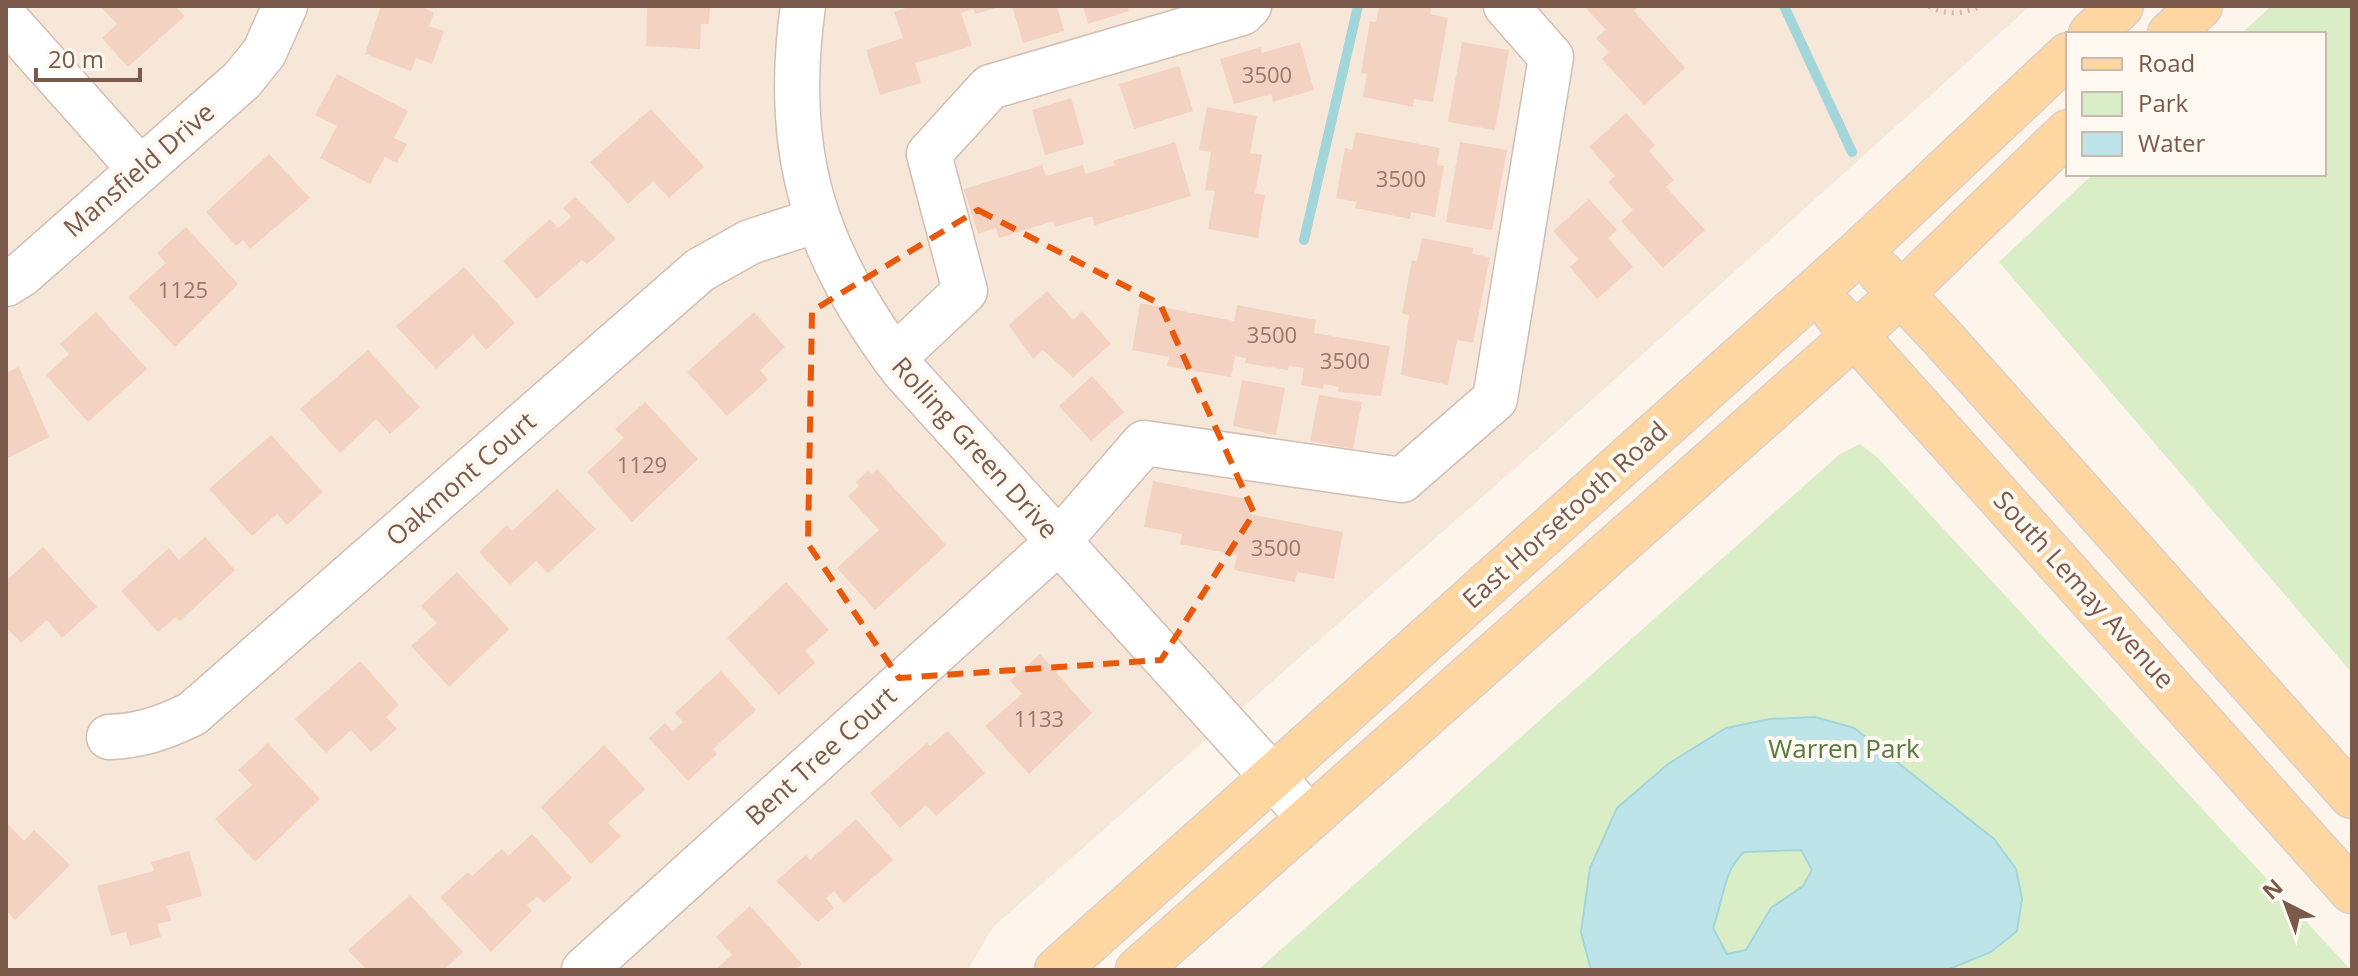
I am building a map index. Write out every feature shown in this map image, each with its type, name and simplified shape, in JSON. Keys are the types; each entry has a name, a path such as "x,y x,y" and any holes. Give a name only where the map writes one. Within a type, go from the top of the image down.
{"main road":[{"path":"2093,32 2121,6"},
{"path":"2172,32 2200,6"},
{"name":"East Horsetooth Road","path":"1057,970 1860,251 2066,57"},
{"path":"1138,970 1900,295 2066,134"},
{"path":"1860,251 2352,796"},
{"name":"South Lemay Avenue","path":"1815,291 2352,891"}],"street":[{"name":"Mansfield Drive","path":"6,284 22,274 242,80 264,53 285,6"},
{"name":"Rolling Green Drive","path":"803,6 796,57 797,124 817,220 833,262 856,305 894,358 1309,817"},
{"path":"894,358 965,291 929,154 990,87 1242,13 1249,6"},
{"name":"Bent Tree Court","path":"584,970 1058,542 1144,443 1402,480 1495,399 1551,57 1506,6"},
{"path":"6,19 140,169"},
{"name":"Oakmont Court","path":"109,737 135,736 161,729 192,714 700,270 750,242 817,220"}],"path":[{"path":"1929,6 1941,13 1969,12 1981,6"}],"highlighted area":[{"path":"978,210 1160,304 1254,513 1161,660 899,678 808,544 812,311"}],"shaded area":[{"path":"6,6 2030,6 1554,434 993,927 968,970 6,970"}],"green space":[{"path":"2271,6 2352,6 2352,673 1999,262 2091,176 2326,176 2326,32 2243,32"},
{"name":"Warren Park","path":"1860,444 1878,458 2351,970 1258,970 1840,454"}],"water":[{"path":"1815,717 1854,728 1994,839 2016,869 2022,899 2017,931 1991,952 1947,970 1591,970 1581,932 1590,868 1617,808 1668,764 1726,728 1770,719","holes":["1801,850 1812,870 1803,886 1771,908 1746,950 1727,954 1713,928 1727,878 1744,852"]}],"building":[{"path":"100,6 175,6 185,16 128,67 102,38 117,24"},
{"path":"381,6 421,6 434,13 429,26 444,31 432,64 416,58 411,71 365,54"},
{"path":"647,6 710,6 709,24 701,24 700,49 646,46"},
{"path":"912,6 999,7 975,14 973,9 961,13 972,46 915,63 921,83 880,95 866,50 903,38 894,12"},
{"path":"1012,6 1057,6 1064,31 1023,43"},
{"path":"1083,6 1127,6 1129,11 1088,24"},
{"path":"1379,6 1427,6 1431,7 1430,14 1448,18 1433,102 1414,99 1413,107 1363,97 1367,74 1361,73 1370,21 1376,22"},
{"path":"1584,6 1640,6 1634,11 1685,68 1644,105 1602,59 1609,52 1596,38 1606,30"},
{"path":"1300,42 1314,90 1273,102 1271,94 1234,104 1220,59 1261,47 1262,53"},
{"path":"1462,42 1509,50 1495,130 1448,122"},
{"path":"1179,66 1193,111 1134,129 1119,84"},
{"path":"337,74 408,111 394,138 407,144 397,163 385,157 370,184 320,158 337,126 315,115"},
{"path":"1071,98 1084,144 1045,155 1032,110"},
{"path":"1207,107 1257,116 1250,153 1262,155 1255,193 1265,195 1258,238 1208,229 1215,191 1205,190 1211,152 1199,150"},
{"path":"651,109 704,167 669,198 653,181 628,204 590,162"},
{"path":"1626,113 1655,145 1649,151 1674,180 1666,187 1705,230 1663,268 1621,221 1633,210 1608,182 1615,176 1589,147"},
{"path":"1356,132 1440,148 1437,165 1444,166 1435,217 1411,212 1410,219 1355,208 1357,202 1336,198 1345,148 1352,150"},
{"path":"1175,142 1191,196 1095,225 1092,216 1055,227 1053,221 999,238 996,228 978,234 964,189 1042,165 1046,176 1083,165 1085,174 1115,165 1113,161"},
{"path":"1460,142 1507,150 1492,230 1446,222"},
{"path":"269,154 310,198 250,249 243,240 236,246 206,212"},
{"path":"575,197 616,239 587,264 582,260 537,299 503,261 550,219 558,228 571,217 563,208"},
{"path":"1589,199 1617,230 1608,238 1633,267 1597,299 1570,267 1579,260 1553,231"},
{"path":"186,227 238,284 175,347 128,297 166,263 157,253"},
{"path":"1422,238 1473,248 1472,254 1490,257 1473,343 1457,340 1448,385 1401,375 1409,315 1402,313 1412,260 1417,261"},
{"path":"464,267 515,323 486,350 473,335 436,369 396,326"},
{"path":"1047,291 1073,320 1082,311 1111,344 1073,377 1043,350 1033,359 1009,325"},
{"path":"1140,303 1234,321 1237,305 1316,320 1314,333 1390,346 1381,396 1338,392 1339,387 1324,384 1323,389 1301,385 1304,368 1289,366 1288,370 1245,363 1246,358 1235,356 1231,377 1167,366 1169,357 1132,350"},
{"path":"96,312 147,369 88,422 46,375 69,354 60,344"},
{"path":"754,312 785,347 760,370 768,380 727,416 687,372"},
{"path":"368,350 420,407 390,434 376,419 340,453 300,409"},
{"path":"19,367 49,437 6,459 6,373"},
{"path":"1092,376 1124,412 1091,441 1059,406"},
{"path":"1242,380 1285,388 1276,435 1233,426"},
{"path":"1319,395 1362,402 1353,449 1310,441"},
{"path":"645,402 698,459 632,522 587,472 624,438 615,429"},
{"path":"271,435 323,492 287,525 277,514 252,536 209,489"},
{"path":"877,469 946,545 875,610 837,568 879,530 848,496 859,486 856,482 868,471 871,474"},
{"path":"1153,481 1251,500 1249,514 1343,532 1334,579 1297,572 1295,582 1234,570 1237,555 1180,544 1182,534 1144,527"},
{"path":"557,489 596,529 548,573 536,561 510,585 479,552 507,525 512,531"},
{"path":"205,537 235,570 180,621 176,617 158,632 121,591 169,548 179,560"},
{"path":"43,547 97,607 62,638 47,620 21,643 6,627 6,581"},
{"path":"457,572 509,629 449,687 411,646 437,623 421,606"},
{"path":"786,582 829,630 805,651 815,663 779,695 727,638"},
{"path":"1040,654 1092,713 1029,774 985,726 1022,694 1010,681"},
{"path":"360,661 399,705 386,717 397,729 371,752 351,730 326,753 295,719"},
{"path":"721,671 756,710 713,749 717,754 688,781 649,738 665,723 673,731 683,722 675,713"},
{"path":"948,731 985,773 936,816 926,805 900,828 870,793 927,743 930,746"},
{"path":"268,743 320,799 255,862 215,819 252,785 238,770"},
{"path":"604,745 645,789 608,823 621,836 591,864 541,807"},
{"path":"856,819 893,860 844,903 834,891 826,898 834,908 818,922 776,881 806,855 810,860"},
{"path":"6,822 24,841 34,830 70,865 15,920 6,910"},
{"path":"532,834 572,878 544,903 537,897 527,905 532,911 491,952 440,897 468,872 472,876 502,849 508,856"},
{"path":"189,851 202,896 167,906 171,921 157,924 161,937 130,946 126,932 111,936 97,886 154,871 151,862"},
{"path":"410,895 463,952 444,970 367,970 348,950"},
{"path":"750,906 802,964 795,970 715,970 732,955 716,937"}],"waterway":[{"path":"1304,240 1358,6"},
{"path":"1784,6 1852,152"}]}
